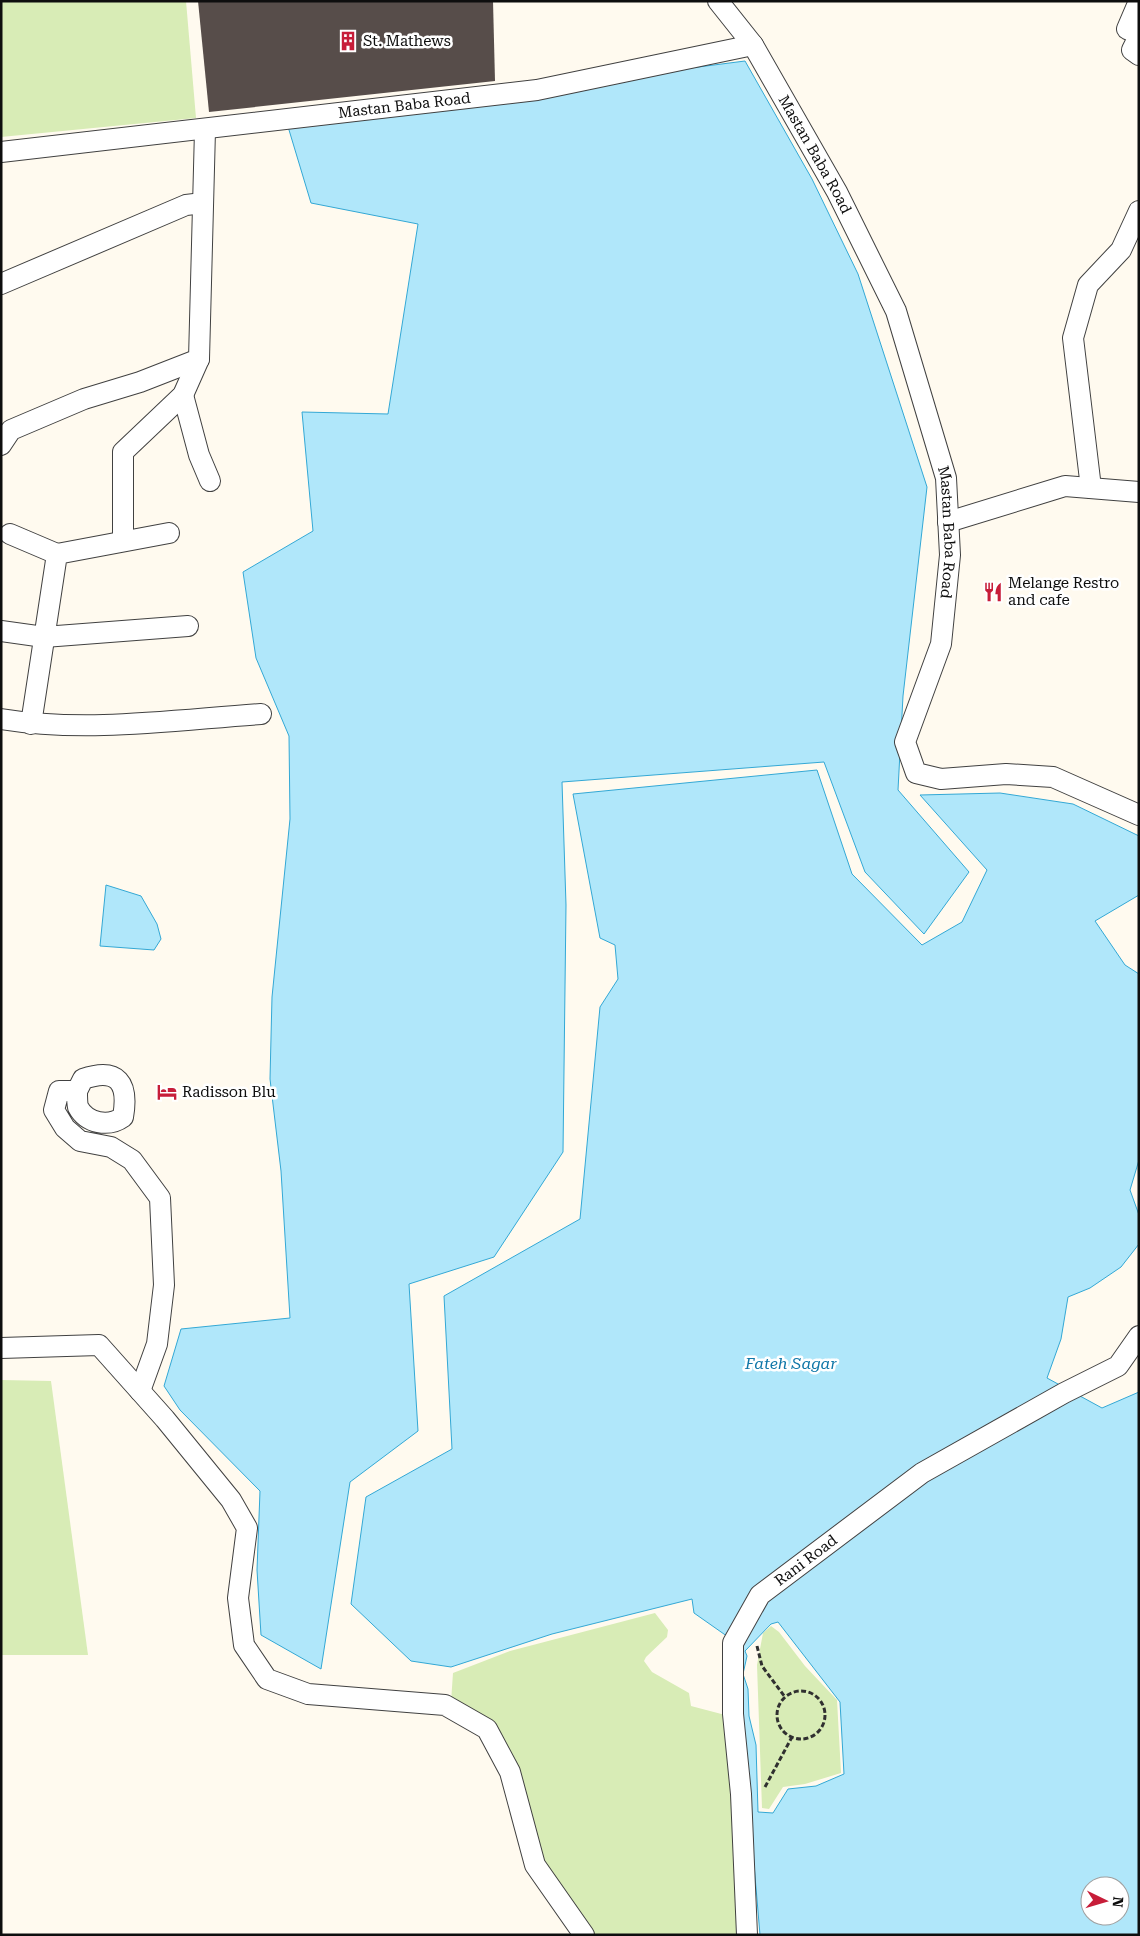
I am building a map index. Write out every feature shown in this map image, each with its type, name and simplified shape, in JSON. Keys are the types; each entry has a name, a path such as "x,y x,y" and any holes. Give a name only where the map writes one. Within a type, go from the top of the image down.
{"street":[{"path":"718,1 753,46"},
{"path":"1139,1 1127,29 1139,35 1132,50 1139,55"},
{"name":"Mastan Baba Road","path":"1,152 206,130 537,90 753,46 837,192 896,311 946,478 950,556 941,644 905,742 916,773 941,779 1006,774 1053,777 1139,815"},
{"path":"1139,62 1136,66 1139,69"},
{"path":"123,541 123,452 183,395 199,359 206,130"},
{"path":"1,284 186,205 203,203"},
{"path":"1091,488 1073,338 1088,285 1121,250 1139,211"},
{"path":"4,435 84,399 140,382 199,359"},
{"path":"183,395 199,455 210,481"},
{"path":"948,522 1065,486 1139,492"},
{"path":"10,534 57,554 169,533"},
{"path":"31,724 57,554"},
{"path":"1,630 44,637 188,626"},
{"path":"1,719 31,724 84,727 261,714"},
{"path":"77,1091 58,1092 54,1110 65,1128 80,1141 111,1147 132,1160 160,1198 164,1285 158,1344 140,1391"},
{"name":"Rani Road","path":"747,1935 741,1794 733,1714 733,1644 760,1595 841,1532 922,1473 1064,1393 1118,1366 1139,1336"},
{"path":"1,1348 99,1345 231,1500 247,1528 238,1598 244,1646 267,1679 308,1694 445,1705 487,1730 510,1772 535,1865 584,1935"}],"path":[{"path":"757,1646 762,1666 785,1697"},
{"path":"799,1691 807,1692 820,1700 825,1714 820,1729 815,1734 800,1738 792,1737 780,1727 778,1711 785,1697 799,1691"},
{"path":"765,1788 792,1737"}],"green space":[{"path":"1,1 186,1 196,118 1,137"},
{"path":"1,1380 51,1381 88,1655 1,1655"},
{"path":"655,1613 668,1630 667,1637 644,1661 652,1672 689,1693 691,1706 729,1716 739,1935 594,1935 541,1862 519,1777 451,1702 453,1673 510,1651"},
{"path":"771,1626 779,1632 805,1666 837,1700 841,1773 805,1784 783,1787 769,1809 762,1808 757,1665 763,1633"}],"water":[{"path":"745,61 812,179 858,274 927,487 903,696 898,790 969,872 924,934 865,872 824,762 562,782 566,905 563,1152 494,1257 409,1284 418,1431 350,1482 321,1669 261,1635 257,1570 260,1491 180,1410 164,1386 181,1329 290,1318 281,1171 270,1079 272,997 290,819 289,736 256,658 243,572 313,531 302,412 388,414 418,224 311,203 286,120"},
{"name":"Fateh Sagar","path":"817,770 852,874 922,945 962,922 987,870 920,795 1000,793 1073,804 1139,836 1139,895 1095,921 1125,965 1139,974 1139,1160 1130,1190 1139,1215 1139,1244 1121,1267 1090,1288 1068,1297 1061,1339 1047,1378 1102,1408 1139,1392 1139,1935 760,1935 744,1746 741,1646 694,1613 692,1599 552,1634 451,1667 411,1661 351,1604 366,1497 452,1449 444,1296 580,1219 600,1007 618,979 615,945 600,938 573,794","holes":["778,1622 840,1702 844,1774 816,1786 788,1789 773,1813 758,1812 756,1745 749,1716 748,1689 743,1674 747,1656 745,1651 771,1624"]},
{"path":"106,885 141,896 157,924 161,939 154,950 100,946"}],"building":[{"name":"St. Mathews","path":"198,1 493,1 495,81 209,112"}],"place":[{"name":"St. Mathews","path":"348,41"},
{"name":"Melange Restro and cafe","path":"993,592"},
{"name":"Radisson Blu","path":"167,1092"}]}
